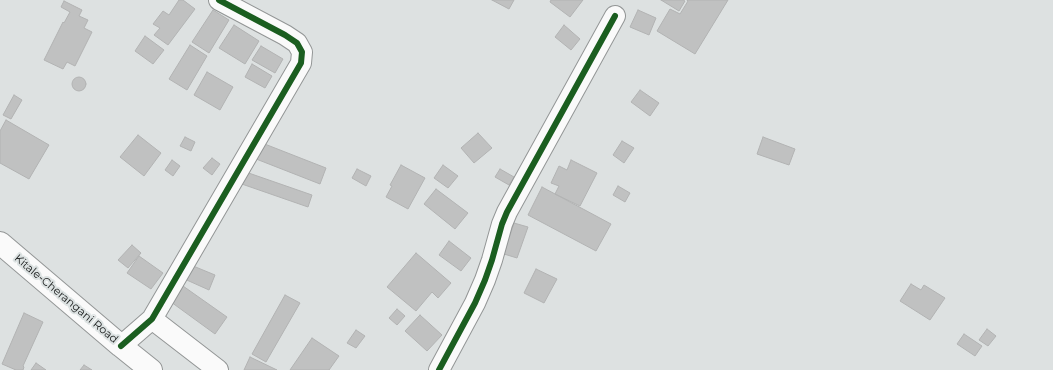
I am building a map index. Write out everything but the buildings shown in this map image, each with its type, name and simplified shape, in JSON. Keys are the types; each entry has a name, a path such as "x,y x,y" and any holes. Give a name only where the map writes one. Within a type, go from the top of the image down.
{"main road":[{"name":"Kitale-Cherangani Road","path":"1,250 151,370"}],"street":[{"path":"121,346 152,319 300,63 302,52 298,43 219,0"},
{"path":"439,370 475,303 485,280 507,212 615,16"},
{"path":"152,319 218,370"}],"cycle path":[{"path":"121,346 152,319 301,63 302,52 297,43 285,35 219,0"},
{"path":"439,370 475,303 485,280 507,212 615,16"}]}
